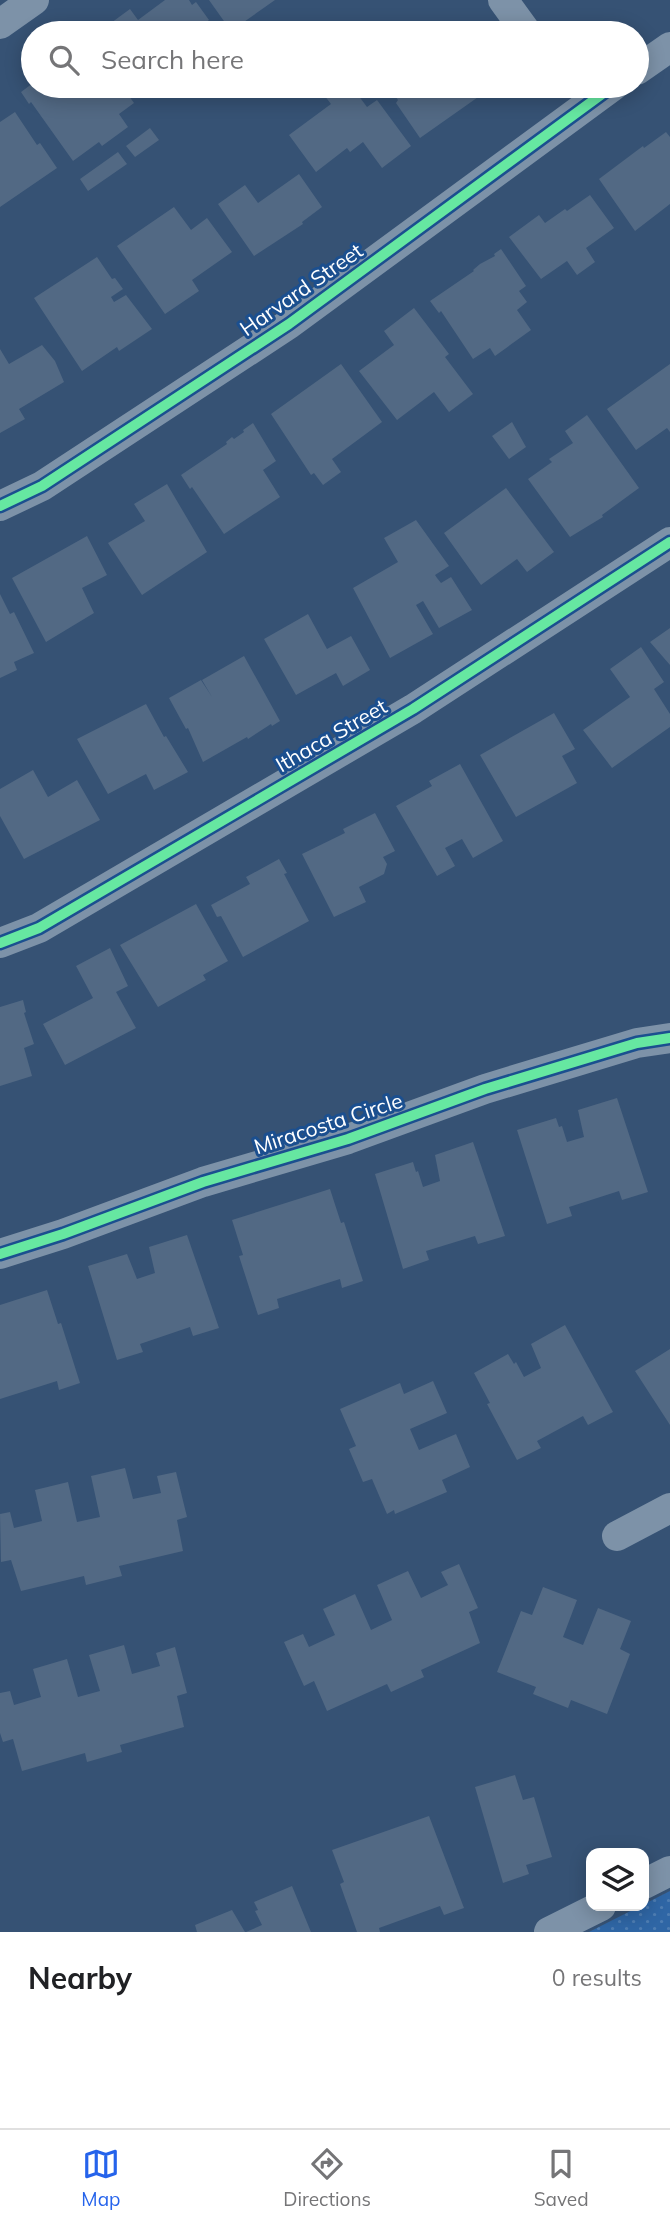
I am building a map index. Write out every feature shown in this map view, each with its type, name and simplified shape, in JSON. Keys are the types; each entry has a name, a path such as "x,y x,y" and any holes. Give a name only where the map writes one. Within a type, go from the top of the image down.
{"street":[{"path":"0,24 34,0"},
{"path":"503,0 518,21"},
{"path":"649,62 670,47"},
{"name":"Harvard Street","path":"0,506 42,486 289,324 572,98"},
{"name":"Ithaca Street","path":"0,943 39,928 370,735 670,542"},
{"name":"Miracosta Circle","path":"0,1254 63,1234 203,1182 348,1139 485,1088 637,1043 670,1038"},
{"path":"617,1536 670,1508"},
{"path":"649,1882 670,1871"},
{"path":"549,1932 591,1911"}],"shaded area":[{"path":"670,1891 670,1932 589,1932 630,1911 649,1911 649,1902"}],"building":[{"path":"165,0 189,0 192,5 196,2 209,20 114,21 130,9 138,20"},
{"path":"209,0 275,0 245,21 224,21"},
{"path":"25,98 130,98 134,103 119,114 128,127 102,146 99,142 73,161 31,102 29,104"},
{"path":"326,98 360,98 367,107 377,100 411,146 382,168 363,142 350,152 347,148 316,172 289,135 331,104"},
{"path":"397,98 477,98 420,138 396,103"},
{"path":"15,112 37,145 40,143 57,168 0,207 0,122"},
{"path":"150,128 159,140 135,157 126,146"},
{"path":"666,132 670,137 670,204 635,231 599,179"},
{"path":"118,152 127,164 88,191 80,179"},
{"path":"299,174 322,207 302,222 303,224 254,256 218,204 245,185 258,203"},
{"path":"590,195 614,228 586,248 595,262 577,275 567,261 541,279 509,237 539,215 545,223"},
{"path":"174,207 191,230 207,218 232,252 192,280 199,291 165,314 117,246"},
{"path":"501,249 526,286 519,291 527,302 517,310 531,330 495,356 490,348 473,359 441,311 439,313 430,301 495,256"},
{"path":"97,257 112,279 115,278 123,289 111,297 114,302 126,295 152,329 119,351 117,347 82,371 34,298"},
{"path":"414,308 449,354 445,357 473,394 449,412 434,392 397,420 359,371 394,345 384,331"},
{"path":"42,345 55,361 64,382 19,409 25,419 0,433 0,349 9,364"},
{"path":"341,364 382,422 332,459 341,472 323,485 314,473 311,475 271,414"},
{"path":"670,364 670,432 667,428 636,450 607,409"},
{"path":"587,415 639,488 602,515 603,517 570,537 528,479 552,462 549,459 573,443 565,431"},
{"path":"512,422 526,447 509,459 492,436"},
{"path":"253,423 276,461 263,470 280,497 224,534 181,475"},
{"path":"167,484 207,552 142,595 108,543 145,521 134,504"},
{"path":"506,488 554,552 527,572 517,559 481,585 444,533"},
{"path":"416,520 449,566 435,575 441,583 451,577 472,610 439,628 423,601 416,605 433,634 390,658 353,588 398,562 384,538"},
{"path":"87,536 107,575 82,588 94,613 46,642 12,578"},
{"path":"0,594 10,614 14,612 34,653 14,662 17,670 0,678"},
{"path":"308,614 327,649 351,636 370,670 343,686 336,673 296,695 264,639"},
{"path":"670,628 670,665 650,642"},
{"path":"641,647 664,682 654,689 670,714 670,727 612,768 583,730 630,697 610,669"},
{"path":"244,656 280,721 203,762 188,728 186,729 169,698 201,680 212,697 202,680"},
{"path":"146,704 188,772 154,790 146,774 108,794 77,739"},
{"path":"554,713 575,749 562,756 577,783 516,817 480,755"},
{"path":"460,764 503,841 473,858 462,839 445,848 455,866 437,876 396,806 432,786 429,781"},
{"path":"33,770 48,797 77,780 100,820 24,859 0,816 0,789"},
{"path":"375,813 395,851 383,857 387,864 384,874 359,887 366,902 334,917 302,854 345,833 343,829"},
{"path":"279,859 309,921 243,957 221,916 217,917 211,905 250,884 246,877"},
{"path":"196,904 228,961 203,975 206,980 158,1007 120,945"},
{"path":"110,948 128,986 116,992 136,1028 65,1065 43,1024 93,998 76,966"},
{"path":"23,1000 24,1013 34,1044 24,1048 32,1076 0,1086 0,1007"},
{"path":"617,1098 648,1192 622,1200 619,1191 569,1207 572,1216 547,1224 517,1130 556,1118 559,1127 562,1126 567,1142 584,1137 578,1110"},
{"path":"473,1142 505,1236 478,1244 475,1236 426,1251 429,1260 403,1269 375,1174 413,1162 423,1187 440,1181 435,1155"},
{"path":"330,1189 363,1281 342,1288 340,1279 277,1299 279,1308 258,1315 239,1256 243,1255 232,1220"},
{"path":"187,1235 219,1328 193,1336 190,1327 140,1344 143,1352 117,1360 88,1266 127,1254 137,1279 155,1273 149,1247"},
{"path":"47,1290 58,1324 61,1323 80,1383 59,1390 57,1381 0,1399 0,1305"},
{"path":"565,1325 613,1412 588,1425 583,1416 537,1441 541,1448 517,1460 474,1373 508,1354 524,1377 541,1368 531,1344"},
{"path":"670,1349 670,1425 635,1371"},
{"path":"433,1381 447,1413 410,1429 419,1450 456,1434 470,1467 442,1480 447,1492 395,1514 394,1510 387,1514 372,1479 363,1482 349,1449 356,1446 340,1409 400,1383 404,1394"},
{"path":"125,1468 133,1499 161,1493 157,1476 176,1472 187,1517 177,1520 183,1551 119,1566 122,1576 86,1585 84,1576 21,1591 11,1560 1,1562 0,1514 10,1512 14,1528 42,1521 35,1490 68,1482 77,1522 100,1517 91,1476"},
{"path":"459,1564 478,1608 469,1612 480,1643 421,1670 424,1677 391,1692 387,1684 327,1711 314,1681 304,1686 284,1642 303,1634 309,1647 335,1635 323,1609 355,1594 371,1630 392,1620 377,1585 408,1571 421,1598 448,1585 441,1572"},
{"path":"543,1587 577,1600 563,1637 583,1645 598,1608 631,1621 620,1649 630,1654 607,1714 571,1700 568,1708 533,1694 536,1687 497,1672 521,1611 532,1615"},
{"path":"124,1645 132,1674 160,1666 156,1653 175,1647 187,1693 177,1696 184,1727 120,1745 122,1752 87,1762 85,1753 22,1771 13,1739 3,1742 0,1733 0,1693 10,1691 14,1705 41,1697 33,1669 67,1659 78,1697 100,1691 89,1655"},
{"path":"515,1775 523,1800 534,1797 552,1857 526,1865 529,1874 503,1883 475,1787"},
{"path":"429,1816 464,1908 444,1915 440,1906 379,1928 380,1932 357,1932 340,1884 344,1882 332,1850"},
{"path":"292,1886 311,1932 246,1932 262,1925 254,1902"},
{"path":"232,1910 245,1932 197,1932 195,1925"}],"cycle path":[{"path":"0,506 42,486 289,324 597,98"},
{"path":"0,943 39,928 413,709 670,542"},
{"path":"0,1254 63,1234 203,1182 348,1139 485,1089 637,1043 670,1038"}]}
